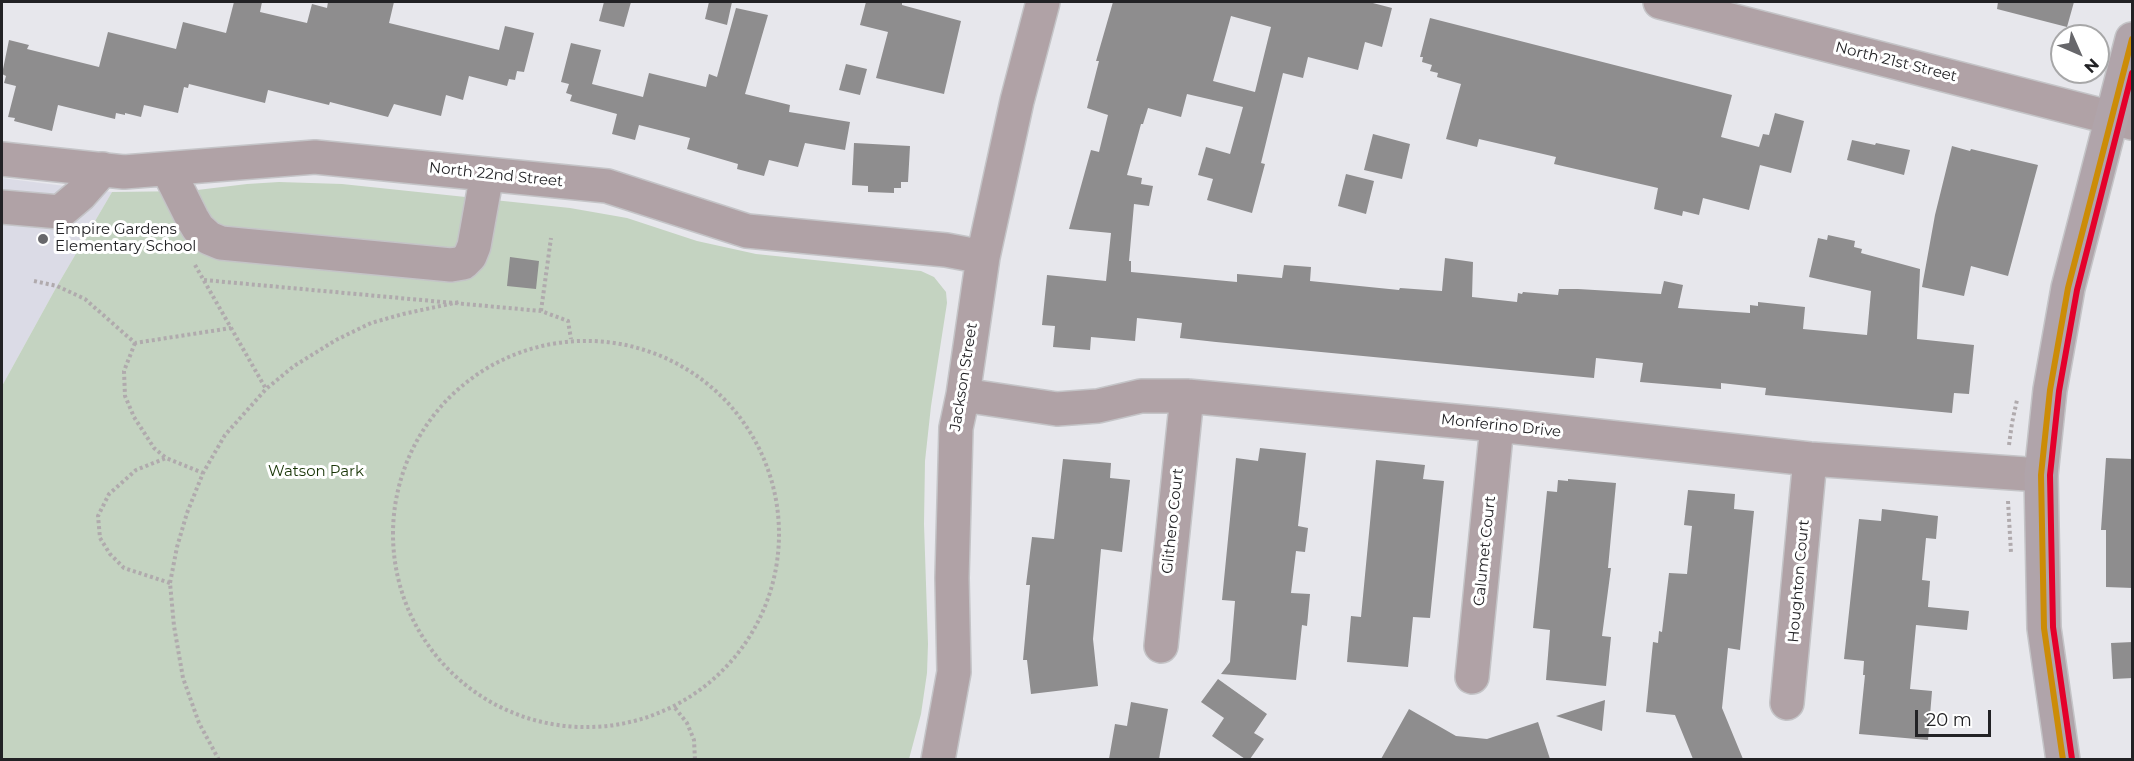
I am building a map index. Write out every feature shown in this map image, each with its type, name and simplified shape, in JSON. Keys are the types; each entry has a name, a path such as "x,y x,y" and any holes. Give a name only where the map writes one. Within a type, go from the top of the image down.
{"main road":[{"path":"2063,759 2044,628 2041,475 2050,390 2068,288 2123,120 2133,39"}],"street":[{"name":"Jackson Street","path":"938,759 954,672 952,578 956,428 983,256 1017,101 1043,2"},
{"name":"North 21st Street","path":"1660,2 2123,120"},
{"name":"North 22nd Street","path":"2,159 123,172 315,157 487,174 608,186 747,231 946,250 983,256"},
{"path":"2,207 60,212 80,195 103,169"},
{"path":"168,170 198,228 209,238 221,243 451,265 463,263 470,256 474,246 487,174"},
{"name":"Monferino Drive","path":"963,395 1057,409 1098,406 1141,396 1187,396 1497,425 1810,459 2041,475"},
{"name":"Glithero Court","path":"1161,646 1187,396"},
{"name":"Calumet Court","path":"1472,677 1497,425"},
{"name":"Houghton Court","path":"1787,703 1810,459"}],"path":[{"path":"541,311 551,238"},
{"path":"193,262 266,389"},
{"path":"204,280 541,311 568,321 571,339"},
{"path":"34,281 57,286 85,299 135,343"},
{"path":"219,759 199,723 183,678 174,626 170,583 187,513 203,473 225,435 266,389 294,366 336,340 371,324 403,314 459,302"},
{"path":"135,343 231,328"},
{"path":"571,339 633,344 690,369 737,409 768,463 780,524 773,586 748,640 708,685 675,708 656,715 598,728 538,722 483,699 465,684 438,661 406,610 392,552 395,492 418,434 458,387 511,354 571,339"},
{"path":"135,343 124,371 125,396 134,417 154,448 166,458 203,473"},
{"path":"166,458 136,470 109,494 98,516 100,538 110,554 124,568 170,583"},
{"path":"675,708 687,723 694,740 695,759"}],"shaded area":[{"name":"Empire Gardens Elementary School","path":"2,178 112,192 2,386"}],"green space":[{"name":"Watson Park","path":"279,182 342,184 570,208 627,218 697,241 756,254 921,271 934,277 946,292 947,303 925,461 927,673 921,714 909,759 2,760 2,386 112,192 189,191"}],"building":[{"path":"234,2 262,2 260,12 307,23 312,4 327,8 328,2 394,2 389,23 499,50 505,26 534,33 524,72 517,71 515,80 509,79 507,86 469,76 463,100 446,95 441,116 394,104 388,117 330,102 329,105 268,90 265,103 189,84 188,88 184,87 178,113 144,105 141,117 116,113 115,119 58,105 52,131 14,121 15,118 8,117 16,86 4,83 6,76 2,74 9,40 29,45 27,49 99,67 108,32 176,49 183,22 226,33"},
{"path":"604,2 631,2 624,27 599,21"},
{"path":"709,2 732,2 727,25 705,19"},
{"path":"866,2 902,2 902,5 961,21 944,94 876,78 888,32 860,25"},
{"path":"1113,2 1369,2 1392,8 1382,47 1365,42 1358,70 1308,57 1303,78 1283,73 1261,163 1265,164 1252,213 1207,200 1213,179 1198,175 1206,147 1230,154 1243,107 1187,94 1181,117 1148,108 1143,124 1141,124 1127,175 1142,178 1141,184 1153,186 1149,206 1134,204 1129,261 1131,261 1131,272 1237,282 1237,274 1282,278 1284,265 1311,267 1310,281 1399,290 1400,288 1442,291 1445,258 1473,262 1472,297 1517,302 1518,293 1558,295 1559,289 1661,294 1664,281 1683,285 1678,308 1750,313 1750,305 1758,306 1758,302 1805,307 1803,329 1867,335 1871,291 1809,277 1818,238 1827,240 1828,235 1855,241 1854,247 1862,249 1861,253 1920,269 1917,339 1974,345 1969,394 1954,393 1952,413 1765,395 1766,388 1721,383 1721,389 1640,382 1643,363 1596,358 1594,378 1180,338 1182,323 1137,318 1135,341 1091,337 1090,350 1053,347 1055,326 1042,325 1047,275 1106,281 1111,233 1069,229 1091,150 1099,152 1108,115 1087,108 1099,61 1096,61","holes":["1231,16 1271,27 1255,92 1213,81"]},
{"path":"1998,2 2074,2 2068,24 2055,24 1997,9"},
{"path":"736,8 768,15 745,94 790,105 789,112 850,122 845,150 805,143 798,167 769,160 764,176 737,169 738,164 687,149 690,138 639,125 635,140 612,134 617,114 570,101 572,95 566,93 569,84 561,82 571,43 601,50 592,84 643,97 649,73 706,87 709,74 717,77"},
{"path":"1430,18 1732,95 1721,137 1759,147 1763,134 1769,135 1775,113 1804,121 1791,173 1760,165 1749,210 1703,198 1699,215 1683,211 1682,216 1654,209 1658,188 1554,164 1556,157 1479,139 1477,147 1446,139 1461,84 1437,77 1438,73 1430,71 1432,65 1422,62 1423,57 1420,57"},
{"path":"846,64 867,69 860,95 839,90"},
{"path":"1373,134 1410,144 1402,179 1364,170"},
{"path":"1852,140 1910,150 1904,175 1847,160"},
{"path":"854,143 910,146 908,182 901,182 901,188 894,188 894,193 868,192 868,186 852,185"},
{"path":"1952,146 2038,165 2008,276 1971,266 1964,296 1922,287 1935,215"},
{"path":"1346,174 1374,181 1366,214 1338,206"},
{"path":"510,257 539,261 536,289 507,286"},
{"path":"1260,448 1306,453 1298,526 1308,528 1305,552 1296,551 1291,593 1310,594 1307,626 1302,625 1296,680 1221,674 1230,662 1235,601 1222,600 1236,458 1258,461"},
{"path":"2106,458 2133,459 2133,588 2106,587 2106,530 2101,530"},
{"path":"1063,459 1111,463 1110,478 1130,480 1122,552 1101,549 1093,639 1098,686 1031,694 1027,660 1023,660 1030,585 1026,585 1032,537 1054,539"},
{"path":"1376,460 1425,465 1423,479 1444,481 1430,618 1413,617 1408,667 1347,662 1351,616 1361,617"},
{"path":"1568,479 1616,483 1608,568 1611,568 1602,636 1611,637 1606,686 1546,680 1550,630 1533,628 1547,491 1557,492 1558,480 1568,481"},
{"path":"1688,490 1735,494 1734,509 1754,511 1740,650 1728,648 1722,708 1743,759 1693,759 1675,715 1646,712 1653,642 1658,643 1659,631 1662,632 1669,573 1687,574 1692,526 1684,525"},
{"path":"1882,509 1938,516 1936,539 1926,538 1922,580 1930,581 1928,607 1969,611 1967,630 1916,625 1910,689 1932,691 1928,740 1859,734 1865,675 1863,675 1864,661 1844,659 1859,519 1881,521"},
{"path":"2133,642 2133,678 2113,679 2111,643"},
{"path":"1218,679 1267,714 1254,733 1264,739 1250,759 1245,759 1212,736 1224,718 1201,702"},
{"path":"1605,700 1602,731 1556,716"},
{"path":"1131,702 1168,709 1159,759 1109,759 1115,724 1127,726"},
{"path":"1409,709 1456,736 1487,739 1538,722 1550,759 1381,759"}],"transit line":[{"path":"2063,760 2044,628 2041,475 2050,390 2068,288 2132,39"},
{"path":"2072,759 2053,627 2050,475 2059,391 2077,290 2132,73"}],"place":[{"name":"Empire Gardens Elementary School","path":"43,239"}]}
